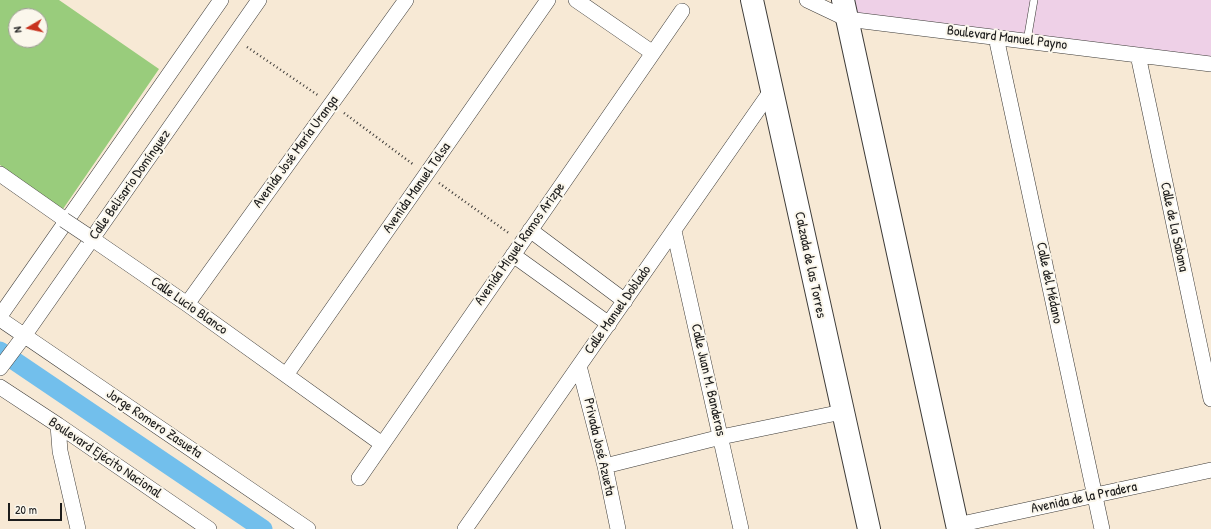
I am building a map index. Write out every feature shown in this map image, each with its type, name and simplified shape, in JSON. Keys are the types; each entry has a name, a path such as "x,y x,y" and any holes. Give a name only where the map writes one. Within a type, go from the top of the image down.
{"main road":[{"name":"Calzada de las Torres","path":"752,0 869,529"},
{"path":"845,9 958,527"}],"street":[{"path":"2,320 65,220 221,0"},
{"name":"Calle Belisario Domínguez","path":"0,368 90,238 259,0"},
{"name":"Avenida José María Uranga","path":"187,304 406,0"},
{"name":"Avenida Manuel Tolsa","path":"286,375 548,0"},
{"path":"576,0 653,53"},
{"name":"Boulevard Manuel Payno","path":"808,0 845,9 996,37 1211,64"},
{"name":"Avenida Miguel Ramos Arizpe","path":"359,478 512,255 682,12"},
{"name":"Calle del Médano","path":"996,37 1102,529"},
{"name":"Calle de La Sabana","path":"1138,54 1211,399"},
{"name":"Calle Manuel Doblado","path":"465,529 771,91"},
{"name":"Calle Lucio Blanco","path":"0,174 187,304 382,444"},
{"name":"Calle Juan M. Banderas","path":"674,231 741,529"},
{"path":"526,236 625,301"},
{"path":"512,255 608,324"},
{"name":"Jorge Romero Zasueta","path":"2,320 21,338 308,529"},
{"name":"Privada José Azueta","path":"579,366 605,466 616,527"},
{"name":"Boulevard Ejécito Nacional","path":"0,387 209,529"},
{"path":"605,466 721,437 842,412"},
{"path":"58,425 60,451 78,529"},
{"name":"Avenida de la Pradera","path":"958,527 1211,470"}],"lane":[{"path":"1027,41 1034,0"}],"path":[{"path":"233,38 331,104 427,174 526,236"}],"shaded area":[{"path":"843,0 1211,0 1211,64 847,19"}],"green space":[{"path":"0,0 59,0 159,69 63,209 0,165"}],"waterway":[{"path":"0,351 263,529"}]}
